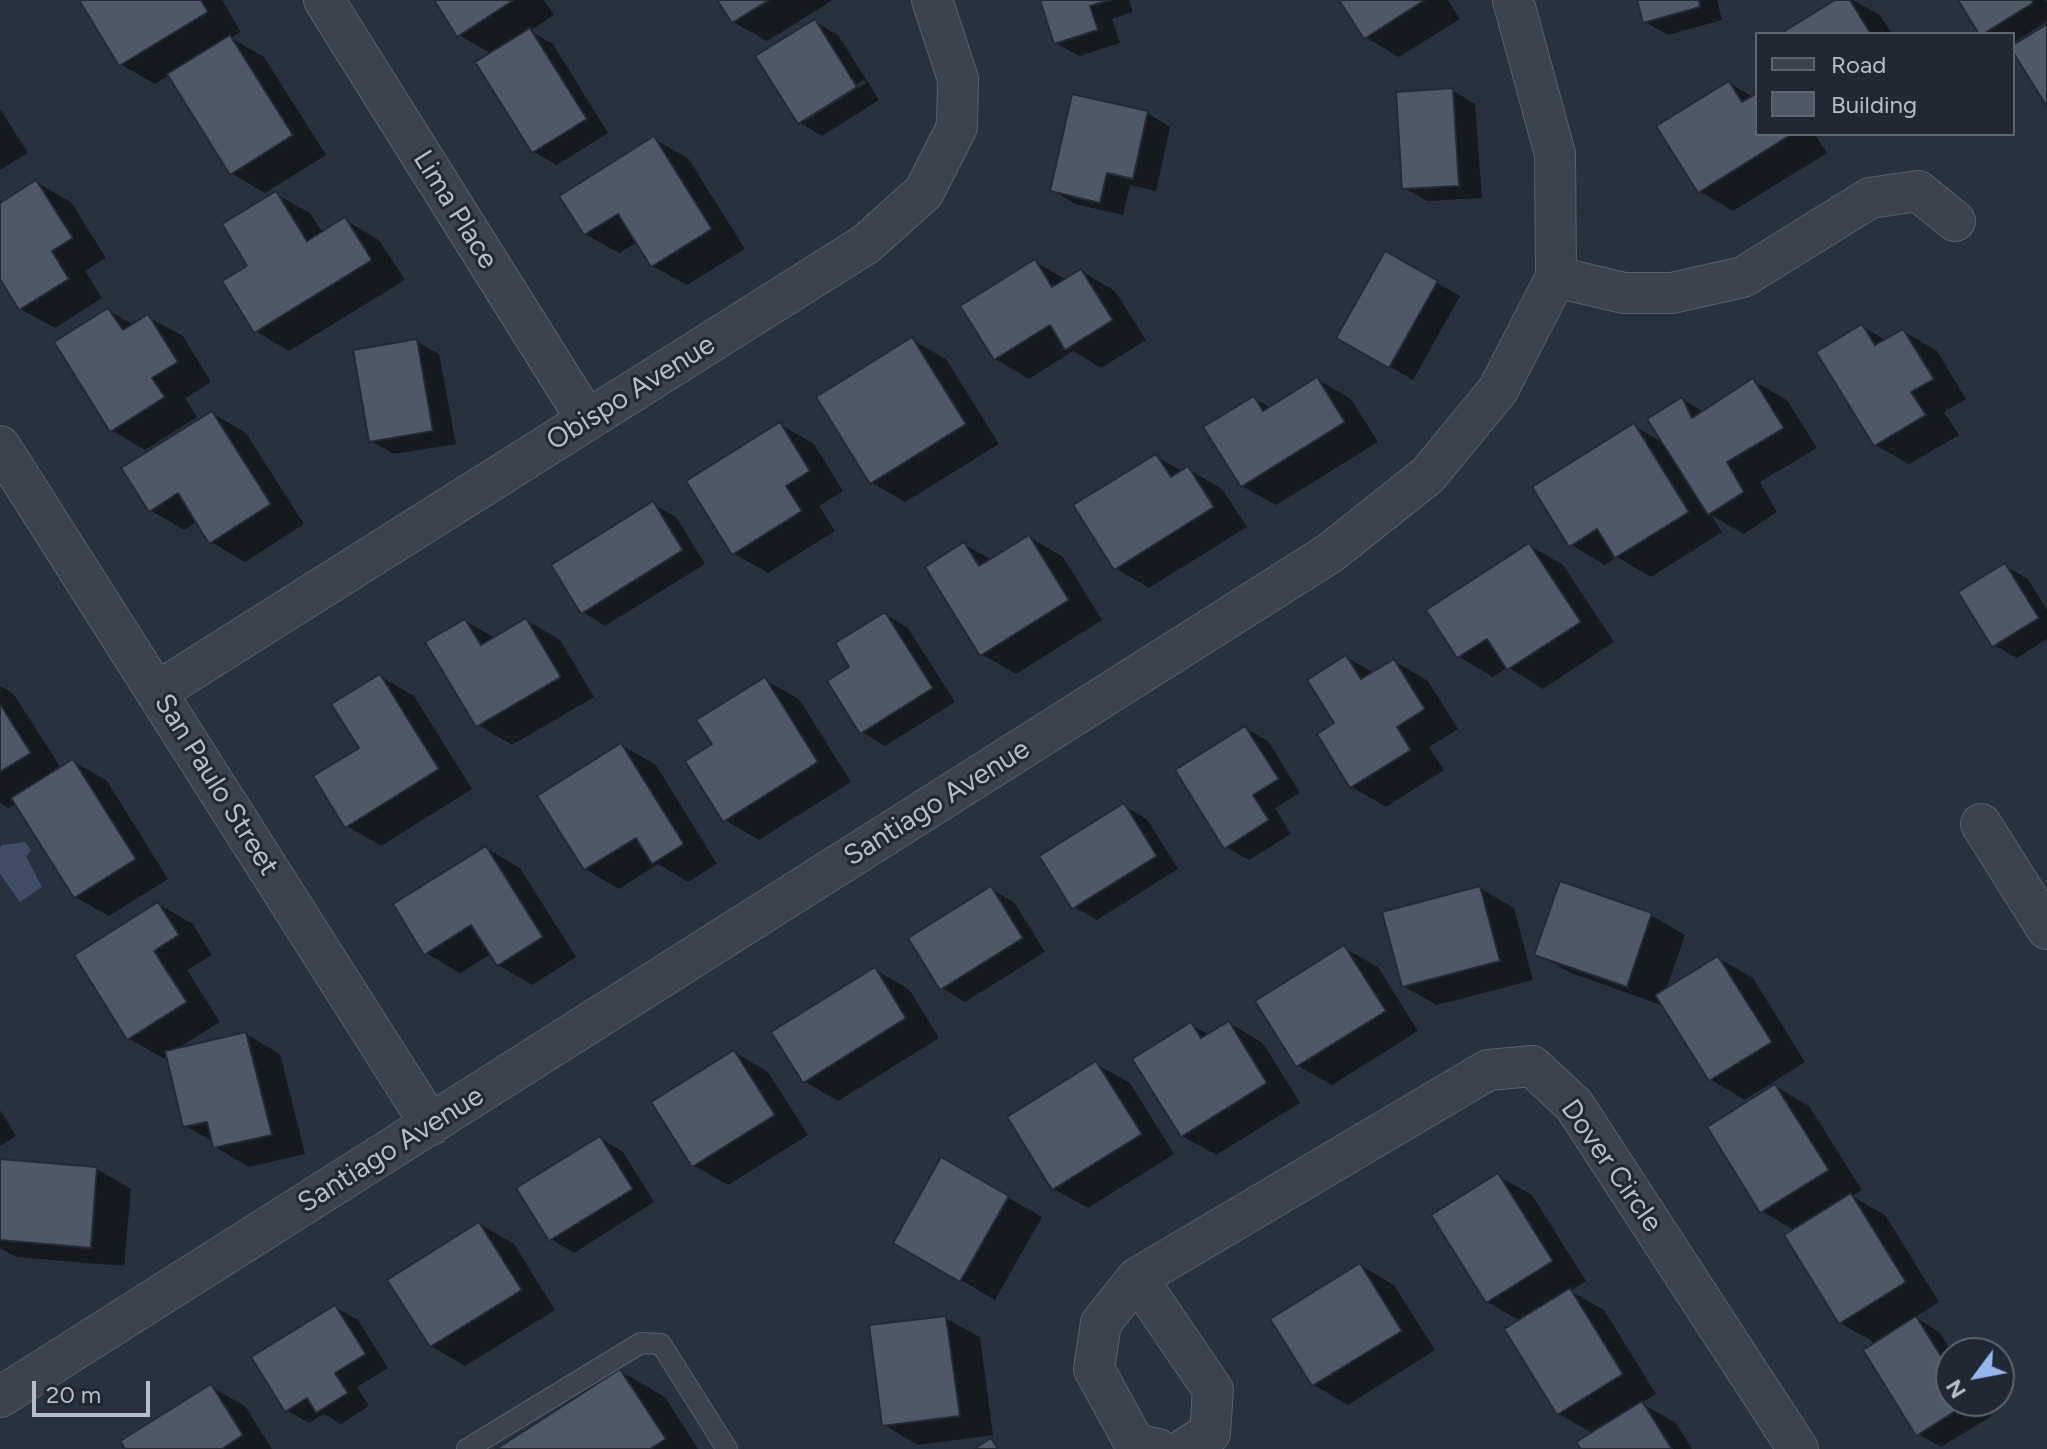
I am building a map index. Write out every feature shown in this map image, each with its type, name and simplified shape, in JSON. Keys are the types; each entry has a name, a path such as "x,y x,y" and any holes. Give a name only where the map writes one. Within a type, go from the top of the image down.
{"street":[{"name":"Lima Place","path":"324,0 587,420"},
{"name":"Obispo Avenue","path":"157,692 866,244 924,192 957,127 958,79 932,0"},
{"name":"Santiago Avenue","path":"5,1383 431,1125 1330,553 1428,475 1498,390 1556,277 1555,154 1513,0"},
{"path":"1556,277 1624,293 1672,293 1743,277 1870,198 1918,191 1955,221"},
{"name":"San Paulo Street","path":"0,446 431,1125"},
{"path":"1981,824 2047,929"},
{"name":"Dover Circle","path":"1158,1449 1135,1444 1094,1369 1101,1323 1137,1278 1488,1070 1532,1066 1574,1105 1798,1449"},
{"path":"1137,1278 1213,1390 1210,1433 1184,1449"}],"lane":[{"path":"467,1449 641,1343 661,1344 727,1449"}],"water":[{"path":"25,842 31,850 26,856 42,887 20,902 0,874 0,848 2,845"}],"building":[{"path":"79,0 201,0 208,12 119,66"},
{"path":"434,0 514,0 457,37"},
{"path":"717,0 769,0 732,23"},
{"path":"1040,0 1110,0 1090,6 1098,30 1054,44"},
{"path":"1339,0 1425,0 1364,39"},
{"path":"1637,0 1699,0 1700,7 1643,23"},
{"path":"1835,0 1850,0 1870,32 1783,32"},
{"path":"1958,0 2032,0 2033,3 1986,32 1978,32"},
{"path":"815,19 857,87 798,124 755,56"},
{"path":"2047,24 2047,107 2015,55 2015,44"},
{"path":"530,28 587,119 532,153 475,62"},
{"path":"230,35 293,135 230,175 167,74"},
{"path":"1729,81 1742,102 1755,94 1755,136 1789,136 1698,193 1656,126"},
{"path":"1453,88 1459,186 1402,189 1396,92"},
{"path":"1072,94 1148,111 1133,179 1107,173 1100,203 1050,191"},
{"path":"654,136 712,229 651,267 618,214 584,235 559,196"},
{"path":"36,180 73,238 52,251 69,279 19,310 0,279 0,203"},
{"path":"276,191 307,241 345,217 372,260 254,333 222,281 247,266 222,224"},
{"path":"1385,251 1438,281 1389,368 1336,338"},
{"path":"1035,259 1052,287 1081,269 1113,320 1065,350 1050,325 994,360 960,306"},
{"path":"108,308 123,330 148,314 178,362 152,378 165,397 110,432 54,342"},
{"path":"1862,324 1875,345 1903,329 1934,379 1911,392 1926,415 1874,446 1816,352"},
{"path":"912,337 966,424 870,484 816,397"},
{"path":"417,339 433,431 369,442 353,350"},
{"path":"1317,377 1345,422 1241,487 1203,427 1254,396 1263,411"},
{"path":"1753,378 1784,428 1727,462 1744,492 1708,515 1647,419 1682,397 1692,418"},
{"path":"212,411 271,504 209,544 178,493 149,512 121,468"},
{"path":"780,422 810,471 786,486 802,511 732,555 686,481"},
{"path":"1634,423 1689,512 1615,558 1597,529 1569,547 1532,487"},
{"path":"1156,454 1171,477 1188,466 1214,507 1114,570 1073,505"},
{"path":"653,501 683,550 581,614 551,565"},
{"path":"1029,535 1069,600 980,656 925,567 964,542 979,566"},
{"path":"1529,543 1581,622 1507,670 1487,639 1457,658 1426,610"},
{"path":"2005,563 2039,618 1992,647 1958,592"},
{"path":"885,612 933,688 860,734 827,681 849,667 835,643"},
{"path":"526,618 561,677 476,727 425,642 465,619 481,645"},
{"path":"1346,655 1361,679 1394,659 1425,709 1397,727 1411,750 1350,788 1317,734 1334,723 1307,680"},
{"path":"380,674 439,769 345,828 313,776 359,748 331,704"},
{"path":"765,677 818,762 723,822 685,761 712,744 696,720"},
{"path":"0,704 31,753 0,772"},
{"path":"1245,726 1279,779 1253,795 1269,820 1224,849 1175,770"},
{"path":"621,743 684,844 652,864 636,838 584,870 537,796"},
{"path":"73,759 136,859 74,898 11,798"},
{"path":"1124,803 1157,856 1072,909 1039,856"},
{"path":"486,846 543,937 497,966 471,925 424,955 393,904"},
{"path":"1560,881 1652,913 1627,987 1534,955"},
{"path":"991,886 1023,938 940,990 908,938"},
{"path":"1480,886 1500,961 1402,987 1382,912"},
{"path":"158,902 179,935 154,951 187,1002 127,1040 74,955"},
{"path":"1344,945 1386,1011 1296,1067 1255,1001"},
{"path":"1718,956 1772,1042 1709,1081 1655,995"},
{"path":"875,967 906,1018 803,1083 771,1032"},
{"path":"1229,1021 1267,1083 1181,1137 1132,1059 1191,1022 1201,1038"},
{"path":"246,1032 272,1135 213,1148 207,1122 183,1127 165,1051"},
{"path":"734,1050 775,1115 692,1167 651,1102"},
{"path":"1096,1061 1142,1134 1052,1190 1007,1117"},
{"path":"1775,1084 1829,1170 1760,1213 1707,1127"},
{"path":"600,1136 633,1189 549,1241 516,1188"},
{"path":"941,1157 1009,1196 960,1282 893,1243"},
{"path":"0,1159 97,1167 91,1248 0,1240"},
{"path":"1498,1173 1553,1261 1486,1303 1431,1215"},
{"path":"1851,1193 1906,1282 1839,1324 1784,1235"},
{"path":"479,1222 522,1290 430,1347 387,1280"},
{"path":"1360,1263 1402,1331 1312,1386 1270,1319"},
{"path":"1570,1288 1623,1374 1557,1415 1504,1329"},
{"path":"335,1305 366,1354 335,1373 348,1393 316,1413 307,1398 285,1412 251,1357"},
{"path":"946,1316 960,1416 882,1426 869,1325"},
{"path":"1916,1316 1935,1346 1935,1417 1946,1417 1916,1436 1863,1350"},
{"path":"620,1369 666,1439 650,1449 496,1449"},
{"path":"211,1384 243,1435 222,1449 125,1449 120,1441"},
{"path":"1642,1401 1672,1449 1581,1449 1576,1442"},
{"path":"991,1438 998,1449 974,1449"}]}
